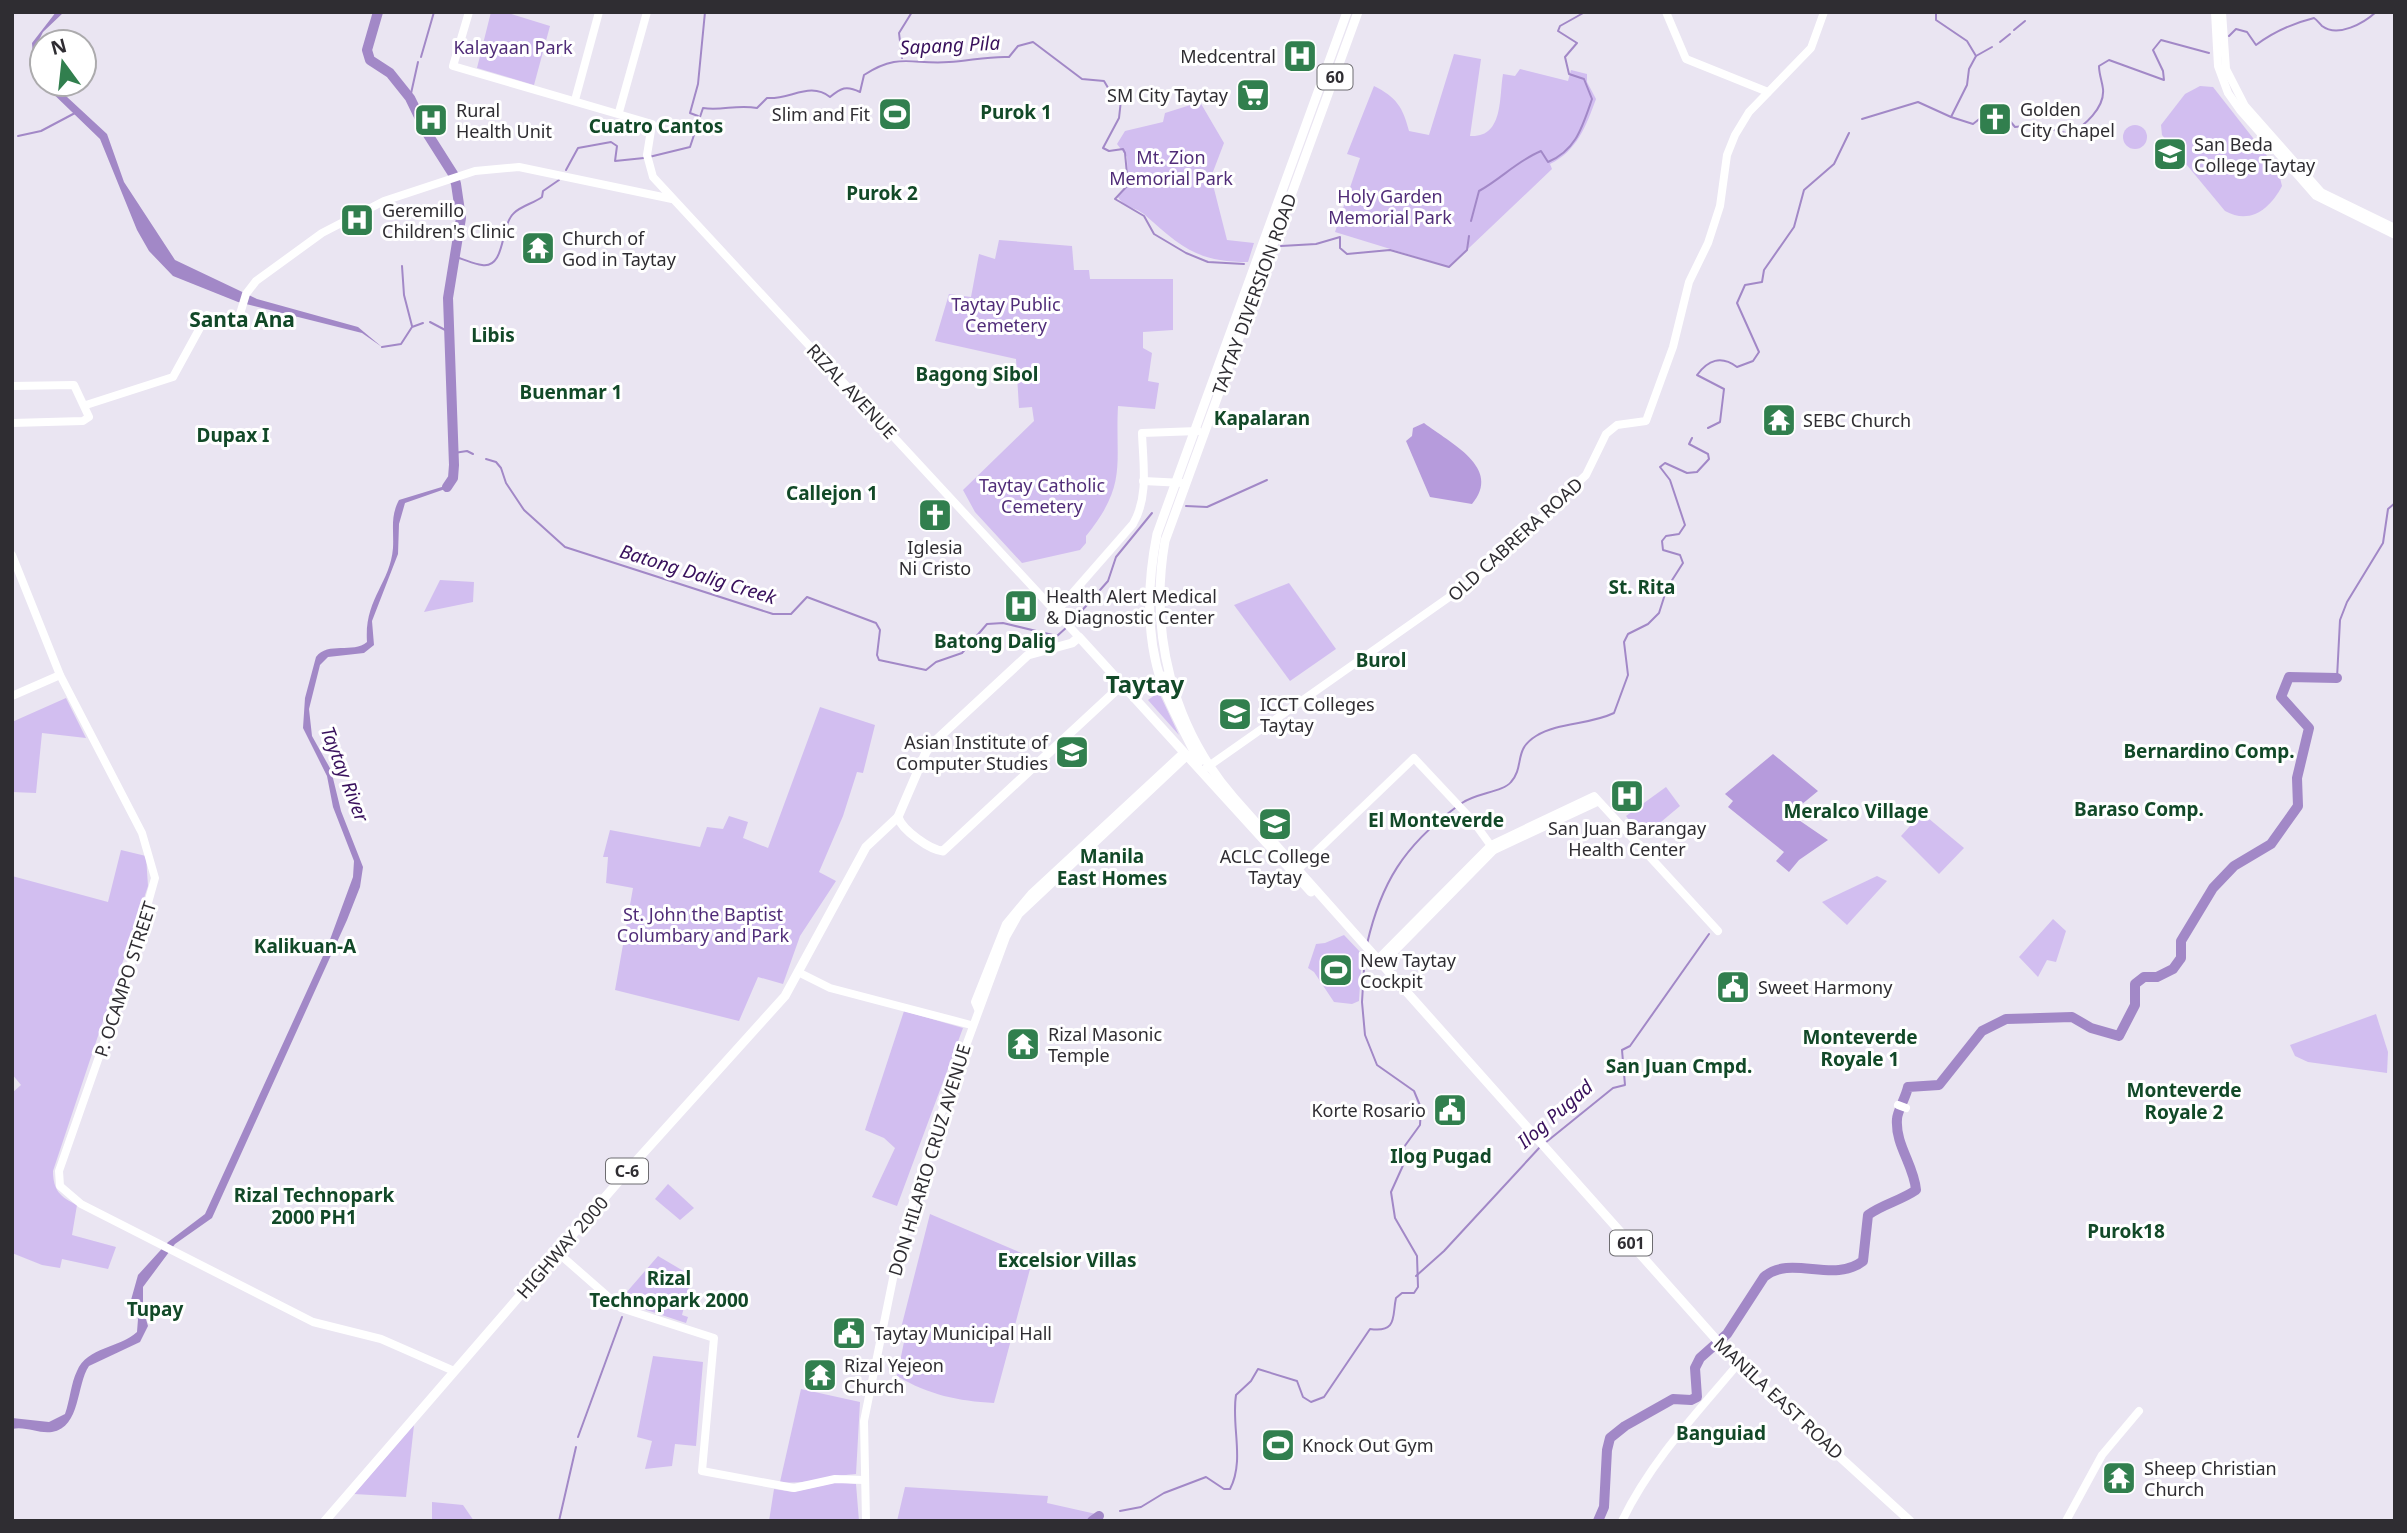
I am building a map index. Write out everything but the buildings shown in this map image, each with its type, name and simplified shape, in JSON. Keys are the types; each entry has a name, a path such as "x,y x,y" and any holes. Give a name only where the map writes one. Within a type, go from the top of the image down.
{"main road":[{"name":"TAYTAY DIVERSION ROAD","path":"1179,482 1192,432 1347,12"},
{"name":"TAYTAY DIVERSION ROAD","path":"1296,871 1216,776 1206,768 1164,676 1151,634 1149,580 1157,534 1204,430 1358,12"},
{"path":"1252,269 1262,273"},
{"name":"RIZAL AVENUE","path":"1079,637 1133,696 1206,768 1264,841 1296,871"},
{"name":"C-6","path":"898,817 926,752 934,742 1028,655 1072,643 1079,637"},
{"path":"1133,696 1164,676"},
{"path":"898,817 905,829 936,850 943,850 1123,684"},
{"name":"TAYTAY DIVERSION ROAD","path":"1183,722 1188,750"},
{"name":"HIGHWAY 2000","path":"325,1521 665,1129 762,1024 800,973 866,847 898,817"},
{"path":"884,831 905,829"},
{"name":"601","path":"1296,871 1380,962"},
{"name":"MANILA EAST ROAD","path":"1380,962 1738,1364 1910,1521"}],"street":[{"name":"RIZAL AVENUE","path":"469,12 453,66 619,112 652,124 648,158 653,177 1079,637"},
{"path":"575,100 599,12"},
{"path":"619,112 647,12"},
{"path":"1666,12 1686,59 1768,92"},
{"name":"OLD CABRERA ROAD","path":"1206,768 1473,581 1586,475 1606,433 1617,425 1646,421 1673,347 1689,282 1708,243 1720,206 1727,155 1735,135 1749,112 1811,48 1824,12"},
{"path":"2215,12 2217,60 2228,93 2323,201 2395,235"},
{"path":"2222,12 2224,58 2234,90 2307,183 2395,228"},
{"path":"86,404 173,377 207,315 237,324 246,294 256,281 344,220 384,201 455,177 500,167 552,172 672,199"},
{"path":"12,386 74,385 89,414 86,420 12,423"},
{"path":"1056,612 1133,524 1143,501 1142,433 1204,430"},
{"path":"1143,481 1179,482"},
{"name":"P. OCAMPO STREET","path":"12,555 60,675 142,833 155,878 128,974 59,1171 60,1186 80,1204 313,1322 381,1339 454,1371"},
{"path":"12,696 60,675"},
{"name":"DON HILARIO CRUZ AVENUE","path":"866,1521 864,1480 868,1397 898,1254 932,1138 978,1009 975,1002 1009,919 1031,894 1188,750"},
{"path":"1296,871 1415,758 1460,807 1492,848"},
{"path":"1380,962 1492,848 1595,799 1718,931"},
{"path":"800,973 830,988 971,1025"},
{"path":"557,1252 621,1308 714,1338 702,1471 780,1486 804,1487 835,1479 864,1480"},
{"path":"1622,1521 1639,1487 1659,1458 1738,1364"},
{"path":"2066,1521 2102,1455 2139,1411"}],"green space":[{"name":"Kalayaan Park","path":"491,12 505,12 550,26 534,85 477,68"},
{"name":"Holy Garden Memorial Park","path":"1454,54 1481,59 1470,136 1481,135 1494,123 1500,104 1503,74 1515,76 1520,69 1568,81 1571,70 1587,74 1587,82 1596,99 1574,145 1550,164 1552,169 1449,267 1335,232 1360,158 1347,154 1374,86 1388,94 1397,104 1409,131 1429,135"},
{"path":"2200,86 2213,87 2278,170 2282,186 2272,202 2251,215 2234,215 2225,211 2162,135 2161,125 2185,94"},
{"name":"Mt. Zion Memorial Park","path":"1200,102 1224,143 1211,177 1227,240 1254,243 1248,262 1202,256 1180,244 1142,212 1123,203 1118,197 1128,184 1127,157 1117,144 1125,131 1163,122 1165,113"},
{"path":"2135,125 2146,132 2147,137 2140,148 2135,149 2124,142 2123,137 2130,126"},
{"path":"999,240 1072,246 1074,270 1089,270 1090,279 1173,279 1173,330 1143,332 1143,348 1152,353 1148,381 1159,383 1155,409 1118,406 1117,474 1108,502 1080,550 1022,563 975,512 963,490 1034,421 1032,407 1019,408 1016,359 935,341 949,294 971,297 979,254 995,259"},
{"path":"440,580 474,582 473,602 424,612"},
{"path":"1289,583 1336,649 1290,681 1234,605"},
{"path":"1159,692 1161,697 1179,735 1148,700"},
{"path":"66,698 86,738 42,733 36,793 12,792 12,722"},
{"name":"St. John the Baptist Columbary and Park","path":"820,707 875,725 863,773 857,772 843,816 819,872 836,881 800,936 783,984 758,977 739,1021 615,990 633,888 606,883 608,857 603,857 610,830 700,847 707,827 723,829 729,816 748,822 743,838 768,848"},
{"path":"1666,787 1680,806 1643,837 1626,816"},
{"path":"1922,813 1964,848 1939,874 1901,836"},
{"path":"121,850 146,856 148,886 53,1171 54,1183 59,1192 77,1205 72,1235 116,1247 108,1269 62,1259 60,1268 42,1265 12,1253 12,1093 21,1085 12,1074 12,876 108,902"},
{"path":"1877,876 1887,881 1847,925 1822,902"},
{"path":"2053,919 2066,931 2056,962 2047,960 2038,977 2019,957"},
{"name":"New Taytay Cockpit","path":"1344,935 1362,954 1359,1001 1352,1004 1334,1002 1314,972 1308,968 1316,944"},
{"path":"904,1011 963,1028 897,1206 872,1197 895,1148 884,1138 865,1130"},
{"path":"2376,1014 2388,1052 2387,1073 2308,1062 2295,1056 2290,1045"},
{"path":"668,1184 694,1208 680,1220 655,1199"},
{"path":"930,1214 1033,1258 994,1403 944,1396 897,1376 904,1342 898,1340"},
{"path":"658,1256 692,1276 682,1315 688,1317 686,1323 619,1301"},
{"path":"653,1356 703,1362 696,1446 675,1444 672,1466 645,1469 652,1441 637,1437"},
{"path":"801,1389 860,1402 856,1474 780,1482"},
{"path":"414,1425 406,1497 354,1494"},
{"path":"838,1482 856,1484 859,1521 769,1521 774,1489 793,1492"},
{"path":"905,1487 1048,1496 1047,1503 1096,1514 1087,1521 897,1521"},
{"path":"432,1502 463,1505 474,1521 432,1521"}],"shaded area":[{"path":"56,12 64,12 47,28 44,28"},
{"path":"58,98 68,98 107,134 124,182 175,260 257,299 358,327 382,347 362,333 238,302 173,276 149,251 137,230 100,139"},
{"path":"1424,423 1459,448 1477,468 1481,479 1480,491 1472,504 1430,497 1406,441 1412,436 1413,428"},
{"path":"453,478 448,488 405,503 399,524 398,554 372,621 374,645 364,653 328,657 320,665 309,709 312,736 331,770 341,811 363,867 360,887 212,1218 175,1244 143,1287 143,1309 148,1326 140,1342 89,1366 68,1422 61,1429 52,1432 12,1429 12,1418 49,1422 65,1414 75,1376 82,1363 96,1352 137,1332 138,1319 131,1300 138,1275 168,1242 205,1214 328,945 353,877 354,861 333,807 327,776 303,728 305,698 316,657 327,650 355,647 367,642 369,614 391,561 393,518 399,500 445,486"},
{"path":"1773,754 1818,791 1790,814 1828,840 1799,860 1789,872 1776,861 1784,852 1728,807 1733,801 1725,794"}],"waterway":[{"name":"Taytay River","path":"378,12 367,50 370,60 390,73 410,98 427,133 453,174 461,218 448,298 454,465 453,478 447,487"},
{"path":"421,57 434,12"},
{"path":"698,116 690,113 698,84 705,12"},
{"path":"902,58 899,33 912,12"},
{"name":"Sapang Pila","path":"1471,221 1479,191 1541,151 1548,162 1558,157 1577,137 1592,99 1584,79 1569,74 1565,57 1577,43 1558,31 1560,26 1585,12"},
{"name":"Ilog Pugad","path":"1862,119 1918,102 1951,117 1967,85 1969,69 1976,56 1967,41 1936,20 1936,12"},
{"path":"2229,36 2236,29 2247,32 2256,45 2283,29 2314,18 2328,29 2343,30 2365,21 2376,12"},
{"path":"2014,30 2025,21"},
{"path":"2000,42 2010,34"},
{"path":"1951,117 1973,124 1992,109 1999,108 2015,127 2033,125 2070,134 2087,121 2101,103 2103,89 2099,66 2109,60 2164,80 2163,71 2153,50 2161,40 2209,53"},
{"name":"Sapang Pila","path":"649,157 690,147 703,108 757,108 767,98 807,91 830,97 844,88 860,92 864,75 887,64 1009,57 1018,46 1033,42 1082,79 1104,81 1114,98 1121,100 1119,118 1103,148 1109,151 1123,149 1125,153 1128,185 1115,199 1144,216 1154,234 1186,253 1208,262 1244,264"},
{"path":"1976,56 1992,47"},
{"path":"410,98 418,62"},
{"path":"18,136 41,131 75,113"},
{"name":"Ilog Pugad","path":"1708,428 1720,422 1724,389 1697,375 1715,361 1726,361 1737,367 1753,361 1759,352 1737,303 1745,285 1762,282 1764,270 1794,227 1804,190 1834,164 1849,133"},
{"name":"Sapang Pila","path":"566,170 578,148 611,142 617,146 615,161 644,158"},
{"name":"Sapang Pila","path":"455,257 482,265 490,264 499,253 506,227 514,213 542,197 543,191 559,180"},
{"name":"Sapang Pila","path":"1281,246 1316,244 1340,237 1340,248 1347,254 1390,250 1449,267 1467,250 1469,236"},
{"path":"402,266 404,295 412,326"},
{"path":"430,322 449,332"},
{"path":"382,347 401,344 412,327 423,323"},
{"name":"Ilog Pugad","path":"1462,803 1511,782 1518,770 1524,747 1536,736 1554,728 1614,713 1628,675 1624,642 1628,634 1648,624 1659,613 1667,588 1683,563 1680,555 1663,550 1662,541 1666,536 1679,534 1685,525 1670,480 1660,467 1665,463 1687,473 1697,472 1709,459 1708,454 1689,444 1692,438"},
{"name":"Batong Dalig Creek","path":"454,453 467,451 473,454"},
{"name":"Batong Dalig Creek","path":"486,459 496,462 501,468 506,483 524,510 565,547 773,614 791,614 807,597 876,623 880,630 877,655 879,660 926,670 936,662 962,653 987,624 1003,623 1057,636 1067,627"},
{"name":"Batong Dalig Creek","path":"1186,506 1207,507 1267,480"},
{"path":"2337,678 2340,620 2347,602 2383,543 2388,509 2395,503"},
{"name":"Batong Dalig Creek","path":"1071,623 1108,581 1116,557 1152,513"},
{"path":"1598,1521 1604,1507 1610,1438 1625,1426 1673,1399 1691,1400 1697,1397 1695,1368 1700,1358 1727,1334 1764,1277 1786,1268 1839,1270 1863,1261 1868,1215 1916,1190 1897,1128 1897,1116 1908,1087 1939,1085 1982,1031 2006,1019 2072,1017 2091,1028 2119,1036 2135,1005 2135,984 2144,977 2157,977 2173,969 2181,958 2181,941 2213,888 2234,866 2271,844 2298,806 2297,778 2309,728 2281,697 2289,677 2337,678"},
{"name":"Ilog Pugad","path":"1367,944 1379,902 1397,867 1422,837 1455,808"},
{"name":"Ilog Pugad","path":"1545,1143 1613,1088 1625,1085 1622,1050 1630,1046 1709,934"},
{"name":"Ilog Pugad","path":"1120,1511 1141,1507 1164,1493 1206,1477 1224,1489 1230,1489 1237,1466 1236,1395 1251,1381 1258,1369 1297,1381 1303,1397 1311,1402 1324,1397 1370,1329 1379,1330 1392,1322 1396,1298 1402,1293 1414,1293 1418,1287 1417,1256 1395,1218 1391,1192 1405,1161 1404,1147 1420,1125 1421,1108 1414,1091 1377,1065 1365,1035 1362,1002 1365,952"},
{"name":"Ilog Pugad","path":"1416,1276 1444,1251 1540,1147"},
{"path":"578,1437 622,1317"},
{"path":"559,1521 576,1447"},
{"name":"Ilog Pugad","path":"1092,1521 1099,1516"}],"place":[{"name":"Medcentral","path":"1300,56"},
{"name":"SM City Taytay","path":"1253,95"},
{"name":"Slim and Fit","path":"895,114"},
{"name":"Golden City Chapel","path":"1995,119"},
{"name":"Rural Health Unit","path":"431,120"},
{"name":"San Beda College Taytay","path":"2170,154"},
{"name":"Geremillo Children's Clinic","path":"357,220"},
{"name":"Church of God in Taytay","path":"538,248"},
{"name":"SEBC Church","path":"1779,420"},
{"name":"Iglesia Ni Cristo","path":"935,515"},
{"name":"Health Alert Medical & Diagnostic Center","path":"1021,606"},
{"name":"ICCT Colleges Taytay","path":"1235,714"},
{"name":"Asian Institute of Computer Studies","path":"1072,752"},
{"name":"San Juan Barangay Health Center","path":"1627,796"},
{"name":"ACLC College Taytay","path":"1275,824"},
{"name":"New Taytay Cockpit","path":"1336,970"},
{"name":"Sweet Harmony","path":"1733,987"},
{"name":"Rizal Masonic Temple","path":"1023,1044"},
{"name":"Korte Rosario","path":"1450,1110"},
{"name":"Taytay Municipal Hall","path":"849,1333"},
{"name":"Rizal Yejeon Church","path":"820,1375"},
{"name":"Knock Out Gym","path":"1278,1445"},
{"name":"Sheep Christian Church","path":"2119,1478"}],"district":[{"name":"Purok 1","path":"1016,112"},
{"name":"Cuatro Cantos","path":"656,126"},
{"name":"Purok 2","path":"882,193"},
{"name":"Santa Ana","path":"242,319"},
{"name":"Libis","path":"493,335"},
{"name":"Bagong Sibol","path":"977,374"},
{"name":"Buenmar 1","path":"571,392"},
{"name":"Kapalaran","path":"1262,418"},
{"name":"Dupax I","path":"233,435"},
{"name":"Callejon 1","path":"832,493"},
{"name":"St. Rita","path":"1642,587"},
{"name":"Batong Dalig","path":"995,641"},
{"name":"Burol","path":"1381,660"},
{"name":"Taytay","path":"1145,683"},
{"name":"Bernardino Comp.","path":"2209,751"},
{"name":"Baraso Comp.","path":"2139,809"},
{"name":"Meralco Village","path":"1856,811"},
{"name":"El Monteverde","path":"1436,820"},
{"name":"Manila East Homes","path":"1112,867"},
{"name":"Kalikuan-A","path":"305,946"},
{"name":"Monteverde Royale 1","path":"1860,1048"},
{"name":"San Juan Cmpd.","path":"1679,1066"},
{"name":"Monteverde Royale 2","path":"2184,1101"},
{"name":"Ilog Pugad","path":"1441,1156"},
{"name":"Rizal Technopark 2000 PH1","path":"314,1206"},
{"name":"Purok18","path":"2126,1231"},
{"name":"Excelsior Villas","path":"1067,1260"},
{"name":"Rizal Technopark 2000","path":"669,1289"},
{"name":"Tupay","path":"155,1309"},
{"name":"Banguiad","path":"1721,1433"}],"park label":[{"name":"Taytay Public Cemetery","path":"1006,314"},
{"name":"Taytay Catholic Cemetery","path":"1042,495"}]}
